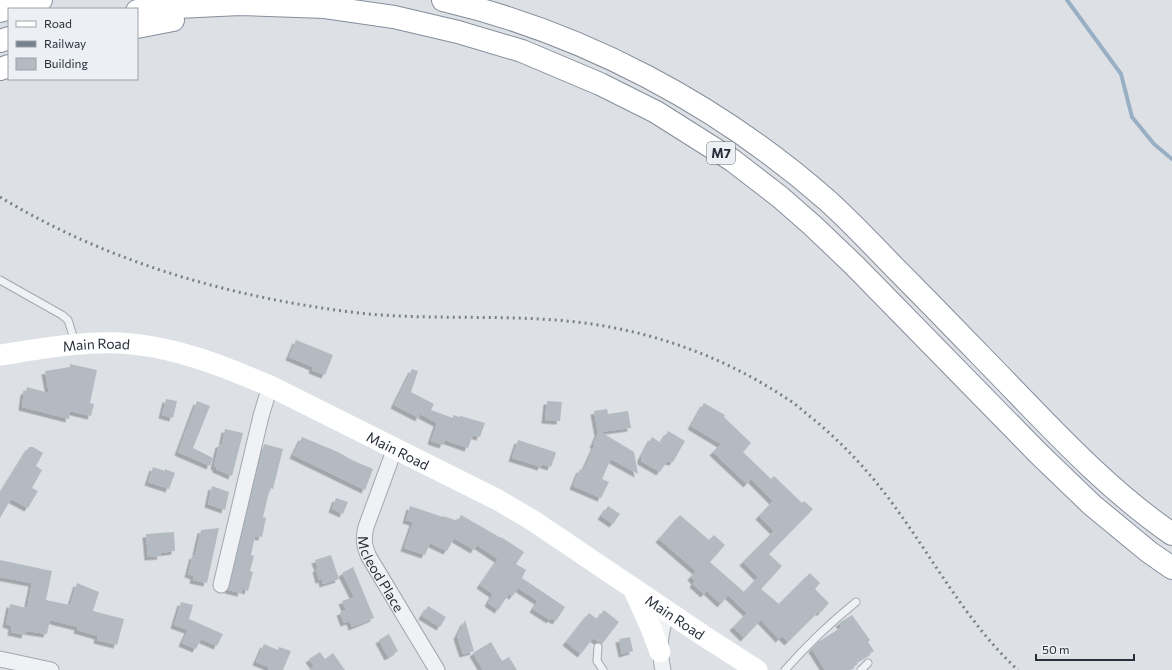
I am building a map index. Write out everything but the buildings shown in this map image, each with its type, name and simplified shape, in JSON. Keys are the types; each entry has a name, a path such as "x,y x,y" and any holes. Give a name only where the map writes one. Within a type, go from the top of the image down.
{"highway":[{"path":"11,8 41,0"},
{"name":"M7","path":"443,0 513,19 579,44 633,69 706,111 774,157 828,202 874,247 1078,455 1123,496 1172,534"},
{"name":"M7","path":"138,11 177,7 240,4 325,7 394,18 458,32 522,51 600,84 656,112 732,160 780,196 854,265 1038,453 1092,505 1149,552 1172,568"},
{"path":"138,27 182,20 325,7"}],"main road":[{"name":"Main Road","path":"0,355 75,345 122,343 180,352 233,370 270,386 498,500 525,516 757,670"},
{"path":"633,588 651,628 661,661"}],"street":[{"path":"221,585 261,416 270,386"},
{"name":"Mcleod Place","path":"395,448 366,527 364,537 365,547 369,557 437,670"},
{"path":"661,661 660,638 667,611"},
{"path":"0,659 51,670"}],"lane":[{"path":"0,280 62,315 68,320 71,326 75,345"},
{"path":"785,670 812,640 834,619 856,602"},
{"path":"598,647 597,661 603,670"},
{"path":"862,670 868,663"}],"waterway":[{"path":"1067,0 1121,74 1132,117 1154,144 1172,159"}],"railway":[{"path":"0,197 84,241 128,259 173,274 265,298 359,313 383,315 506,318 586,323 617,328 677,345 735,369 762,383 795,404 837,440 859,463 890,501 955,595 985,635 1018,670"}]}
